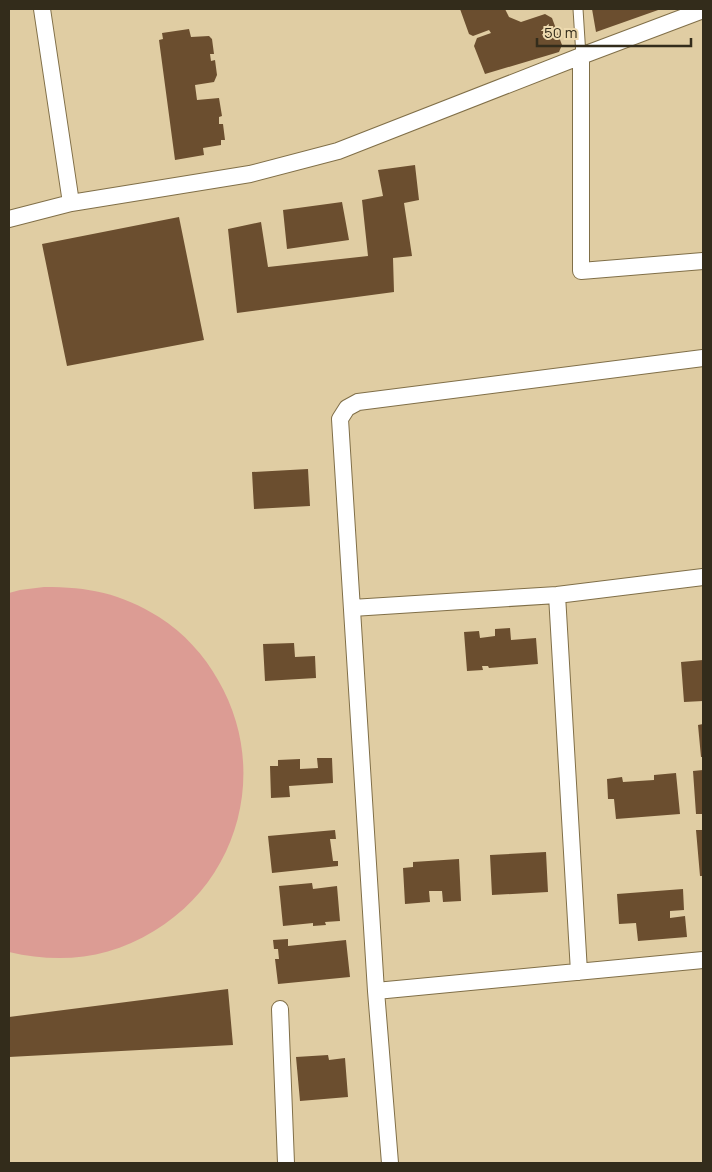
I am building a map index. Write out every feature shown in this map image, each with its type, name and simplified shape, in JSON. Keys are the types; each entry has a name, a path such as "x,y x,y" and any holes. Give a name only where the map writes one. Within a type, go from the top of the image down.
{"street":[{"path":"42,9 71,203"},
{"path":"9,219 71,203 250,174 338,151 703,10"},
{"path":"581,56 581,271 703,261"},
{"path":"390,1163 376,990 340,419 347,408 358,402 703,358"},
{"path":"352,608 557,595 703,577"},
{"path":"557,595 579,972"},
{"path":"376,990 703,960"},
{"path":"280,1010 286,1163"}],"lane":[{"path":"578,9 581,56"}],"shaded area":[{"path":"44,587 90,590 117,597 145,609 177,630 200,653 218,680 233,714 242,749 243,784 238,819 226,852 208,882 184,909 154,931 120,948 84,957 47,958 9,952 9,593"}],"building":[{"path":"460,9 505,9 509,17 521,22 545,14 552,18 562,45 559,52 485,74 474,46 477,38 491,33 489,30 473,36 469,34"},
{"path":"592,9 661,9 596,32"},
{"path":"189,29 191,37 209,36 212,39 214,54 210,54 211,61 215,60 217,75 214,82 195,85 197,100 219,98 222,116 219,117 219,124 223,124 225,140 221,140 221,145 203,148 204,155 175,160 159,40 163,39 162,33"},
{"path":"415,165 419,200 404,203 412,256 393,258 394,292 237,313 228,229 261,222 268,267 368,256 362,200 383,196 378,170"},
{"path":"342,202 349,240 287,249 283,210"},
{"path":"179,217 204,340 67,366 42,244"},
{"path":"308,469 310,506 254,509 252,472"},
{"path":"510,628 511,640 536,638 538,664 489,668 488,666 482,666 483,670 467,671 464,632 479,631 480,638 495,636 495,629"},
{"path":"294,643 295,657 315,656 316,678 265,681 263,644"},
{"path":"703,660 703,701 684,702 681,662"},
{"path":"703,724 703,757 701,757 698,725"},
{"path":"317,758 332,758 333,783 289,786 290,797 271,798 270,766 278,766 278,760 300,759 300,769 318,768"},
{"path":"703,770 703,814 696,814 693,771"},
{"path":"676,773 680,814 616,819 614,799 608,799 607,779 622,777 623,782 654,780 654,775"},
{"path":"335,830 336,839 330,839 333,861 338,861 338,866 272,873 268,836"},
{"path":"696,830 703,830 703,876 700,876"},
{"path":"546,852 548,892 492,895 490,855"},
{"path":"459,859 461,901 443,902 442,891 429,891 430,902 405,904 403,868 413,867 413,862"},
{"path":"312,883 313,889 337,886 340,921 325,922 326,925 313,926 313,923 283,926 279,886"},
{"path":"683,889 684,910 670,911 670,918 685,916 687,937 638,941 636,923 619,924 617,894"},
{"path":"288,939 288,946 346,940 350,977 278,984 275,959 279,959 278,949 274,949 273,940"},
{"path":"228,989 233,1045 9,1057 9,1017"},
{"path":"328,1055 329,1060 345,1058 348,1097 300,1101 296,1057"}]}
